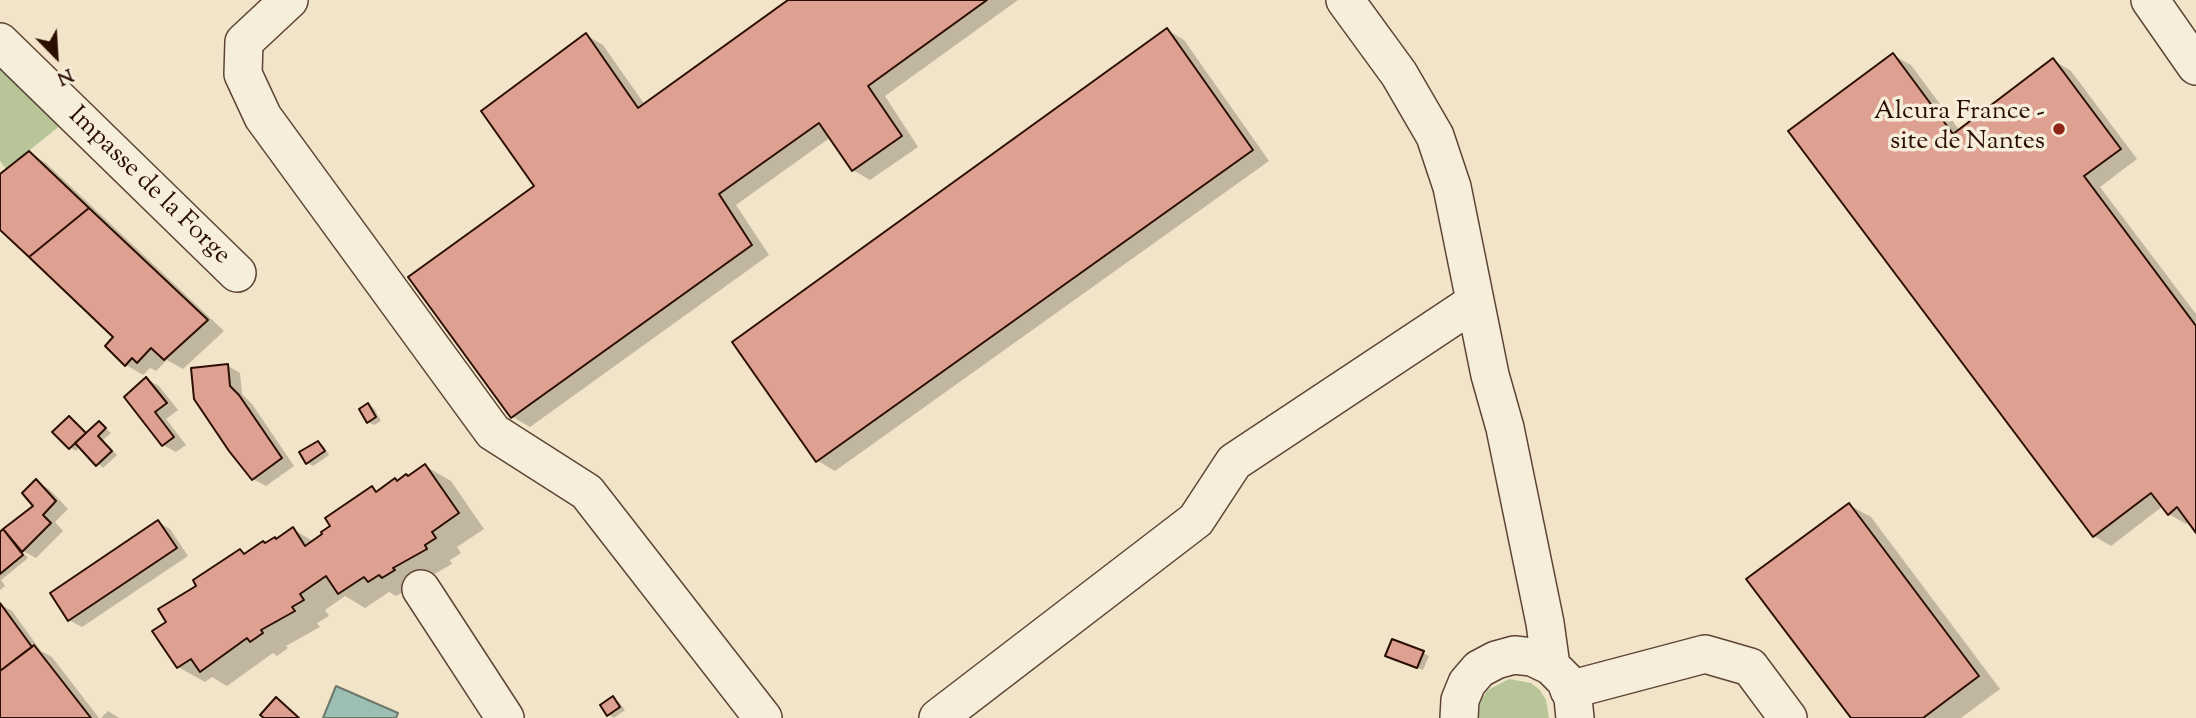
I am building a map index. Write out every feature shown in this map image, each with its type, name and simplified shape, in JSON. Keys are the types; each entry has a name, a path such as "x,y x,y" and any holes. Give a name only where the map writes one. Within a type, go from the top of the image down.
{"street":[{"path":"289,0 244,42 243,74 263,117 493,432 587,492 764,718"},
{"path":"1345,0 1399,74 1435,136 1452,187 1543,610 1565,691"},
{"path":"2150,0 2196,66"},
{"name":"Impasse de la Forge","path":"0,42 237,273"},
{"path":"938,718 1196,520 1234,462 1475,302"},
{"path":"421,589 505,718"},
{"path":"1565,691 1705,654 1750,667 1788,718"},
{"path":"1459,718 1460,700 1467,683 1479,669 1514,655 1532,657 1565,691"}],"green space":[{"path":"0,65 61,125 6,169 0,161"},
{"path":"1509,679 1531,683 1540,690 1546,700 1549,718 1478,718 1481,700 1488,690"}],"water":[{"path":"336,686 398,713 396,718 323,718"}],"building":[{"path":"788,0 987,0 868,86 902,136 852,171 819,123 719,194 752,245 511,418 408,277 534,186 481,111 586,33 638,108"},
{"path":"1167,28 1253,150 816,462 732,342"},
{"path":"1893,53 1953,134 2053,58 2121,149 2084,176 2196,326 2196,533 2177,507 2168,515 2151,493 2093,537 1788,131"},
{"path":"29,151 89,208 29,257 0,230 0,174"},
{"path":"89,208 208,320 164,360 151,348 137,363 132,358 125,366 105,346 113,337 29,257"},
{"path":"228,364 230,386 282,458 252,480 194,399 191,368"},
{"path":"146,377 167,403 155,412 174,437 162,446 124,397"},
{"path":"368,403 376,417 367,423 359,409"},
{"path":"69,416 86,433 69,449 52,432"},
{"path":"99,421 106,428 98,436 112,451 96,466 75,443"},
{"path":"318,441 325,451 306,464 299,452"},
{"path":"425,464 459,513 432,532 436,538 425,545 427,549 393,568 395,570 382,578 379,575 368,582 364,577 338,594 326,576 300,594 304,600 292,607 295,611 261,630 263,633 250,642 247,638 200,672 191,659 177,668 152,631 166,622 158,609 196,586 193,580 240,549 244,554 263,541 265,543 275,537 276,539 293,527 305,546 330,526 325,518 372,486 376,492 395,478 397,481 406,474 408,476"},
{"path":"36,479 56,501 43,515 51,523 22,552 3,529 33,506 22,493"},
{"path":"1849,503 1979,676 1923,718 1851,718 1746,579"},
{"path":"158,520 177,548 68,621 50,593"},
{"path":"3,529 23,555 0,574 0,532"},
{"path":"0,603 32,647 0,671"},
{"path":"1392,639 1424,651 1417,668 1385,656"},
{"path":"34,645 91,718 0,718 0,671"},
{"path":"613,696 620,707 607,716 600,705"},
{"path":"276,697 299,718 264,718 260,715"}],"place":[{"name":"Alcura France - site de Nantes","path":"2059,129"}]}
